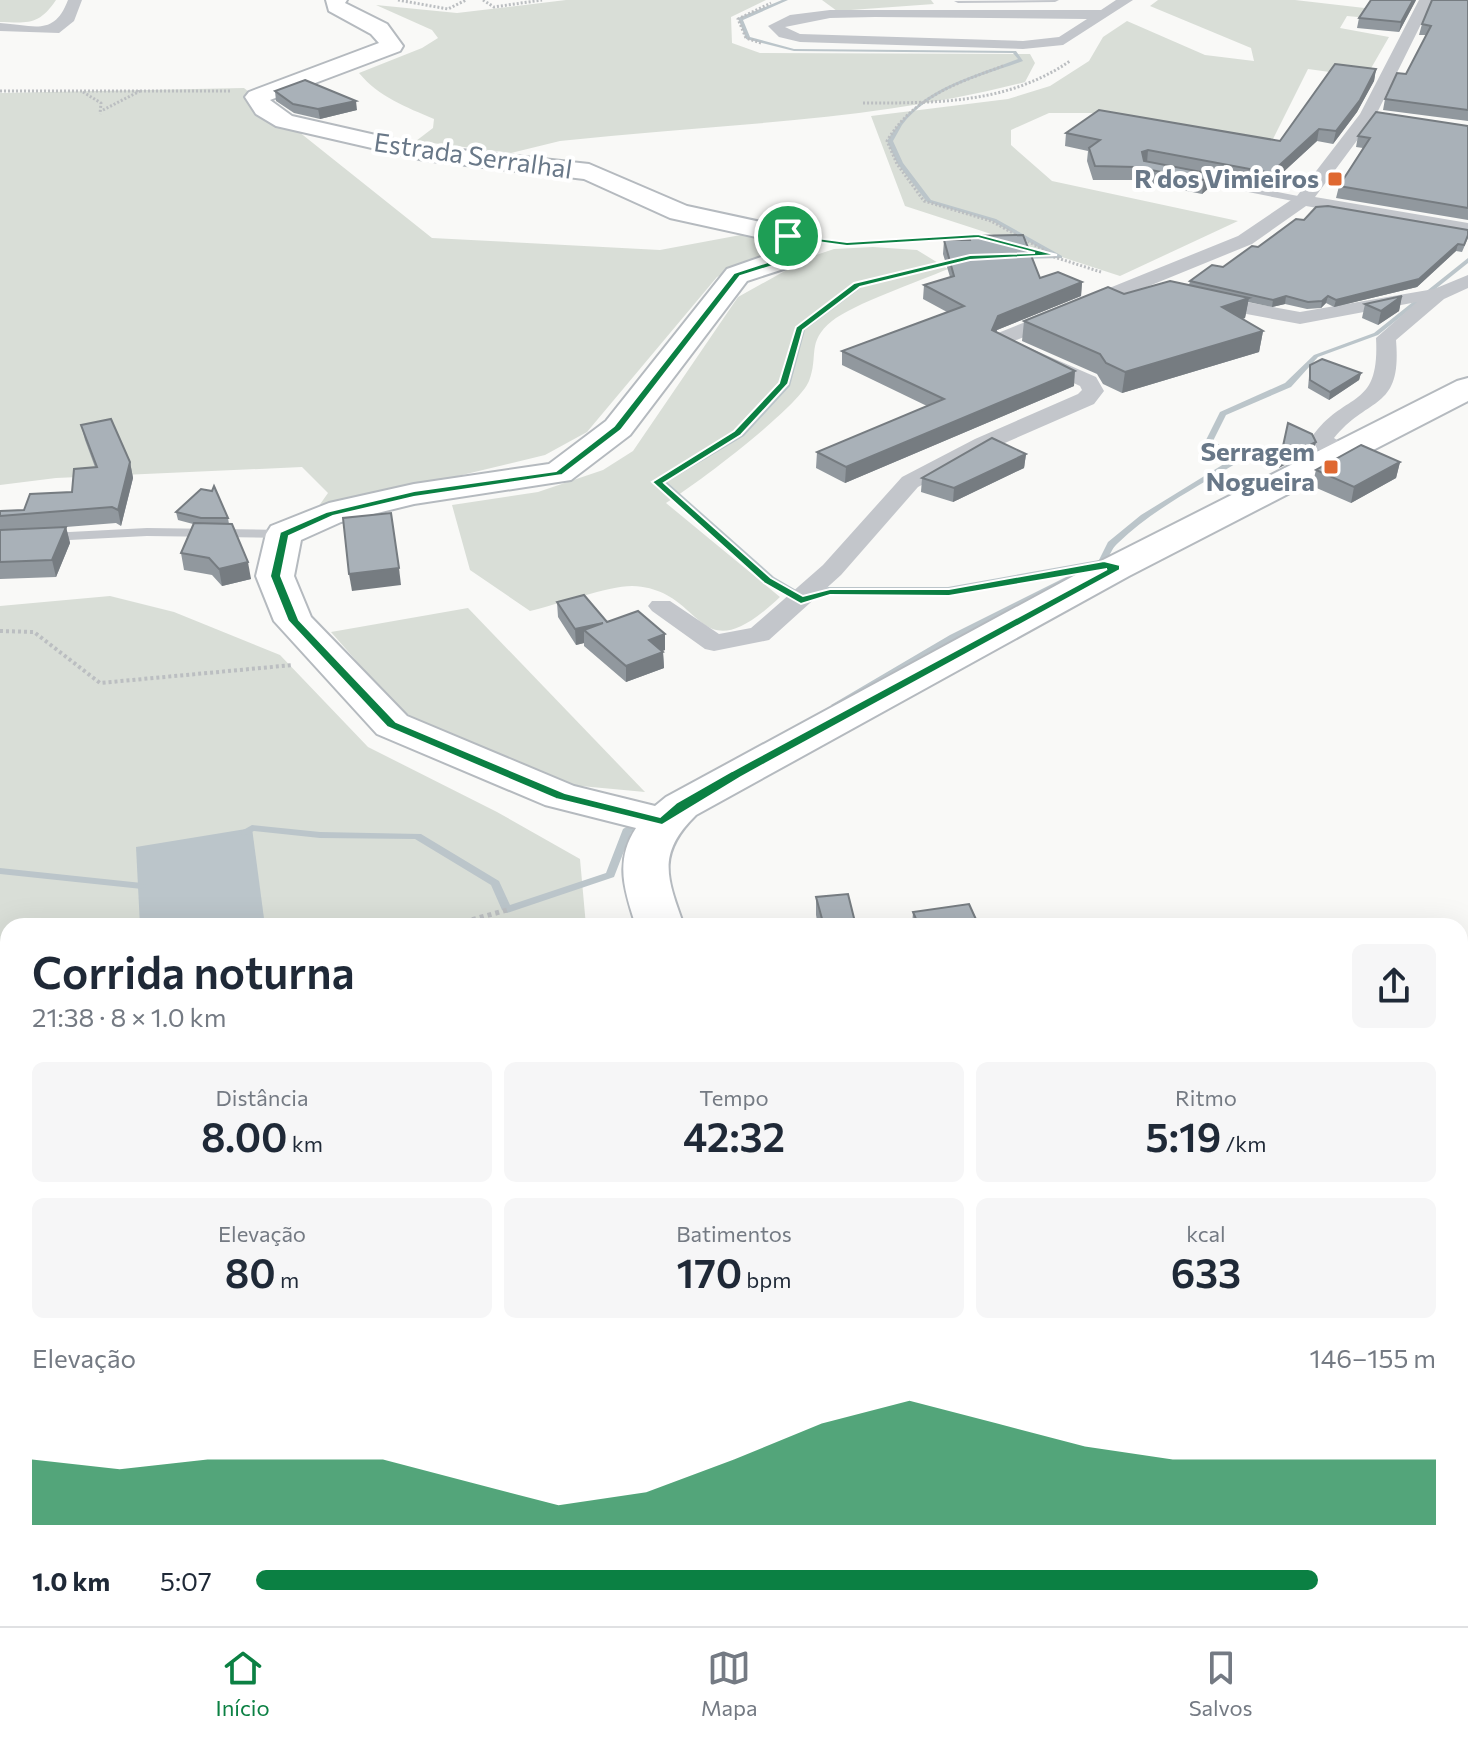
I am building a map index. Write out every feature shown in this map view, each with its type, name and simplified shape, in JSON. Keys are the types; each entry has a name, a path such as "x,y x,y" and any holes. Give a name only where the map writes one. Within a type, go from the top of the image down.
{"street":[{"path":"0,27 54,30 67,21 75,0"},
{"path":"270,92 376,55 392,46 379,29 336,7 334,3 337,0"},
{"path":"1099,14 1043,17 858,12 788,19 775,26 784,34 800,38 1023,45 1063,41 1099,14 1126,0"},
{"path":"661,606 714,643 760,634 832,570 910,482 983,444 1086,399 1093,391 1088,382 1003,343 1005,337 1245,240 1303,200 1375,116 1426,0"},
{"path":"1043,17 1076,30"},
{"name":"Estrada Serralhal","path":"270,92 257,97 258,103 284,121 424,153 589,172 679,212 788,236"},
{"path":"1303,200 1468,229"},
{"path":"788,236 799,250 789,258 737,275 618,428 559,473 414,494 329,514 284,534 275,576 293,621 392,725 560,796 652,819 1341,450 1468,388"},
{"path":"1194,297 1300,318 1426,295 1468,281"},
{"path":"1133,284 1164,290"},
{"path":"1341,450 1325,444 1323,437 1372,400 1384,382 1390,362 1386,338 1426,295"},
{"path":"652,819 642,873 657,918"}],"lane":[{"path":"958,1 1055,0"},
{"path":"1178,175 1303,200"},
{"path":"29,538 147,532 284,534"}],"path":[{"path":"398,0 448,9 466,0"},
{"path":"483,0 494,7 542,0"},
{"path":"863,103 994,96 1031,84 1069,63 1081,40 1076,30"},
{"path":"82,91 101,103 102,112 141,90"},
{"path":"0,91 270,92"},
{"path":"897,164 924,201 991,221 1053,255"},
{"path":"788,236 847,244 978,236"},
{"path":"1010,244 1053,255 1133,284"},
{"path":"1011,256 1053,255"},
{"path":"779,587 657,482 737,433 783,384 799,329 857,285 958,260"},
{"path":"845,592 949,592 1042,575"},
{"path":"0,631 34,632 100,683 332,661"},
{"path":"478,918 507,910"}],"shaded area":[{"path":"0,0 56,0 44,14 32,21 0,22"},
{"path":"566,0 766,0 731,17 732,43 760,53 1030,54 1035,63 1025,82 910,106 560,141 511,153 416,141 433,128 434,119 384,95 359,73 422,48 438,38 432,30 376,5 457,13"},
{"path":"822,0 931,0 934,4 837,11"},
{"path":"1158,0 1295,0 1408,13 1400,21 1347,16 1340,28 1389,37 1366,77 1308,69 1269,147 1109,113 1049,113 1011,130 1011,145 1052,181 1238,221 1120,276 905,206 871,116 1008,99 1050,86 1089,61 1103,37 1127,21 1205,55 1254,61 1251,48 1150,6"},
{"path":"244,88 432,238 660,250 746,234 766,239 773,248 765,257 717,277 587,432 545,455 316,510 328,493 302,467 56,478 0,485 0,93"},
{"path":"873,247 917,250 948,269 871,300 832,321 819,336 812,372 801,393 744,446 666,503 780,597 752,620 731,630 715,630 675,600 656,590 632,586 596,592 530,611 470,570 452,505 538,492 603,470 633,451 738,297 810,257 834,249"},
{"path":"110,596 174,612 280,655 368,747 497,812 580,859 585,918 0,918 0,606"},
{"path":"468,608 645,792 570,785 407,719 331,632"},
{"path":"252,828 264,918 140,918 136,847"}],"building":[{"path":"1371,0 1413,0 1401,22 1359,18"},
{"path":"1432,0 1468,0 1468,110 1385,99 1397,73 1406,74 1431,26 1422,24"},
{"path":"1335,64 1376,69 1360,100 1336,131 1319,129 1271,173 1148,150 1142,152 1144,161 1212,174 1204,180 1135,167 1095,166 1089,148 1100,140 1066,133 1099,110 1280,141"},
{"path":"305,80 356,101 318,109 293,104 275,91"},
{"path":"1376,112 1468,126 1468,208 1339,186 1370,138 1358,136"},
{"path":"1328,206 1468,230 1468,235 1464,245 1458,244 1419,279 1336,300 1328,296 1322,301 1308,302 1286,296 1273,300 1190,281 1212,265 1223,267 1252,246 1258,247 1296,219 1304,220 1316,207"},
{"path":"1023,235 1040,278 1058,272 1082,282 998,316 992,330 1075,371 846,467 817,452 944,399 842,351 964,306 924,285 954,276 944,240 970,240 969,236"},
{"path":"1170,281 1249,298 1222,307 1263,331 1125,372 1106,363 1100,354 1024,321 1108,287 1124,294"},
{"path":"1402,296 1381,311 1365,304"},
{"path":"1322,359 1361,373 1330,392 1310,380 1310,365"},
{"path":"111,419 130,462 118,510 112,507 0,516 0,511 24,510 30,494 72,492 74,469 97,467 81,425"},
{"path":"1288,423 1312,434 1316,442 1280,460"},
{"path":"992,438 1026,454 954,488 922,478"},
{"path":"1361,445 1400,462 1354,487 1316,470"},
{"path":"214,486 228,518 201,518 176,512 201,489 212,491"},
{"path":"391,513 399,568 349,574 343,518"},
{"path":"194,523 232,524 248,562 219,569 209,558 181,553"},
{"path":"66,527 52,560 0,562 0,530"},
{"path":"584,595 607,622 638,611 665,634 649,640 663,652 626,666 584,630 603,623 575,629 557,602"},
{"path":"848,894 854,918 822,918 816,897"},
{"path":"969,904 975,918 916,918 913,912"}],"waterway":[{"path":"786,0 740,19 748,38 794,50 1014,52 1021,60 929,98 900,124 890,141 900,163 929,201 994,220 1060,257 1020,258"},
{"path":"1102,562 1111,544 1144,517 1237,459 1209,442 1223,414 1288,385 1316,356 1376,334 1468,260"},
{"path":"956,261 860,286 802,329 787,384 741,434 662,482 771,579 802,597 828,590 948,590 1102,562"},
{"path":"1096,565 1102,562"},
{"path":"836,705 953,637 1078,574"},
{"path":"243,833 252,828 320,835 417,836 495,883 507,910 610,875 627,831 643,820"},
{"path":"0,871 142,886"}],"place":[{"name":"R dos Vimieiros","path":"1335,179"},
{"name":"Serragem Nogueira","path":"1331,467"}],"route":[{"path":"788,236 847,244 978,236 1053,255 970,257 857,285 799,329 783,384 737,433 657,482 706,522 726,545 767,581 801,600 830,592 949,592 1104,564 1116,568 737,774 681,806 662,821 560,796 392,725 293,621 275,576 284,534 329,514 414,494 559,473 618,428 737,275 789,258 799,250 796,242 788,236"}]}
